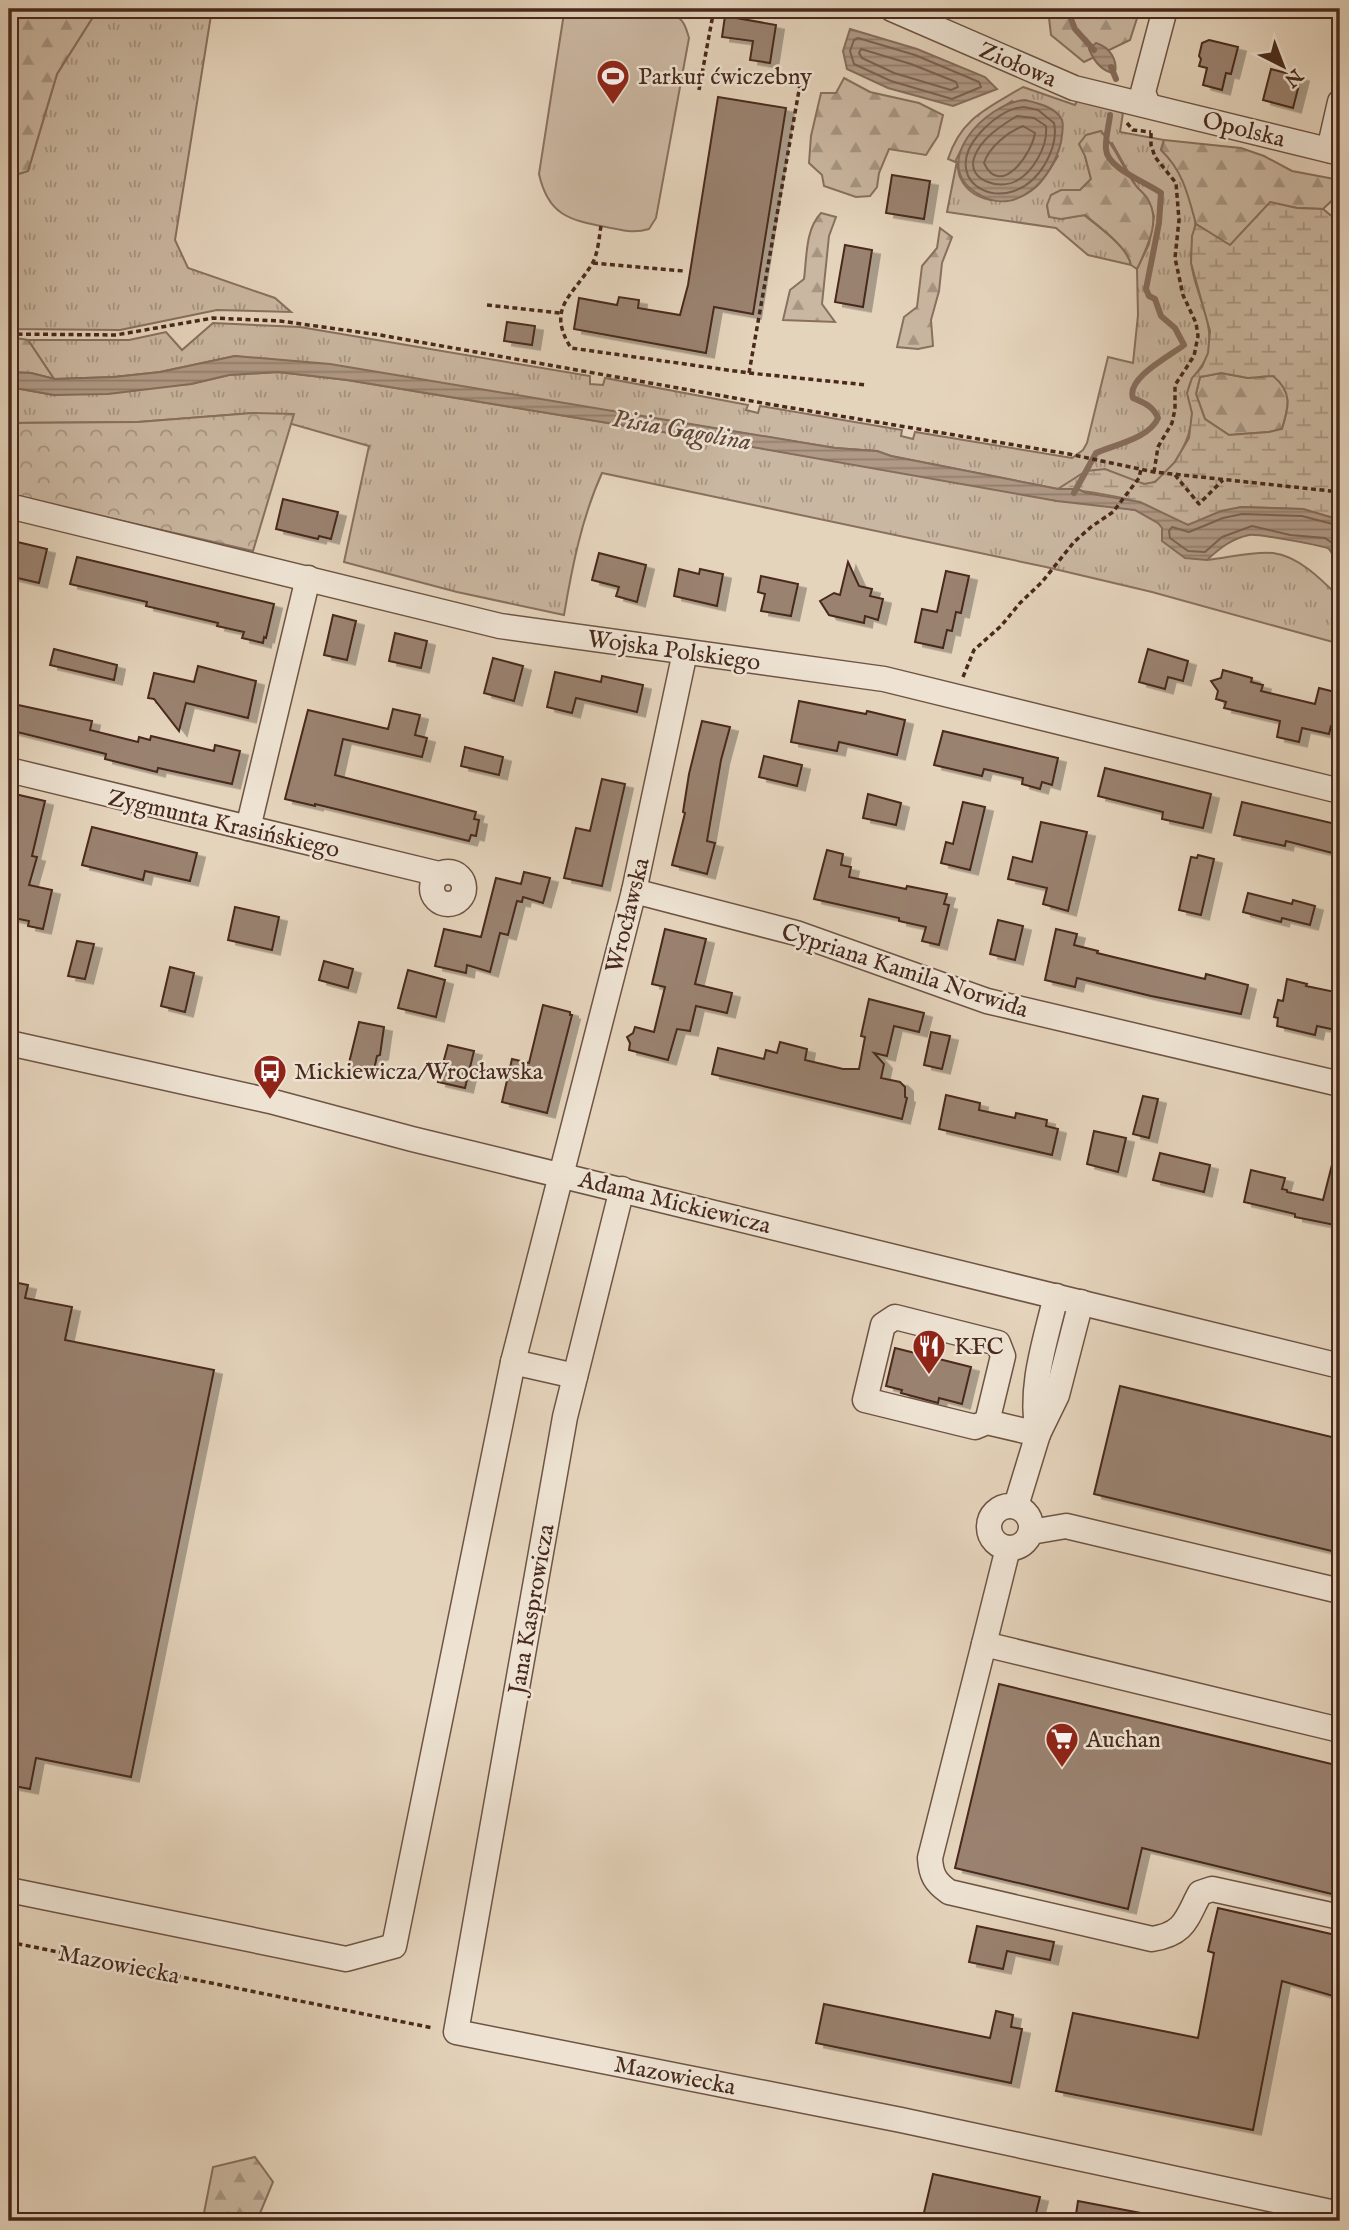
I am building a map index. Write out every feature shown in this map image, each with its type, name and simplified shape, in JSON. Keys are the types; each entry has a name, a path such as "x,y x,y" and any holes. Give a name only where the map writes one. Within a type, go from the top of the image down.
{"street":[{"name":"Ziołowa","path":"892,9 1074,88 1137,103"},
{"path":"1137,103 1143,92 1165,9"},
{"path":"1334,151 1340,102"},
{"name":"Opolska","path":"1137,103 1334,151"},
{"name":"Wojska Polskiego","path":"9,506 500,626 884,679 1340,791"},
{"path":"248,828 308,578"},
{"name":"Wrocławska","path":"9,1890 346,1959 394,1946 513,1363 634,891 685,652"},
{"name":"Zygmunta Krasińskiego","path":"9,771 439,874"},
{"name":"Cypriana Kamila Norwida","path":"634,891 796,933 987,1001 1340,1084"},
{"name":"Adama Mickiewicza","path":"9,1043 270,1101 412,1139 1340,1366"},
{"name":"Jana Kasprowicza","path":"456,2032 560,1444 622,1189"},
{"path":"1038,1434 1034,1406 1035,1385 1056,1296"},
{"path":"1016,1506 1038,1434 1057,1395 1081,1302"},
{"path":"987,1422 1003,1356 998,1343 895,1317 883,1325 865,1401 975,1427 987,1422 1038,1434"},
{"path":"513,1363 575,1376"},
{"path":"1009,1505 1016,1506 1027,1513 1032,1525 1031,1532 1025,1543 1008,1548 1001,1546 991,1536 989,1522 996,1510 1009,1505"},
{"path":"1031,1532 1066,1526 1340,1591"},
{"path":"1008,1548 930,1858 931,1873 937,1884 949,1892 1152,1939 1169,1936 1179,1930 1189,1918 1200,1894 1212,1889 1340,1917"},
{"path":"984,1644 1340,1730"},
{"name":"Mazowiecka","path":"456,2032 901,2120 1340,2214"}],"path":[{"path":"699,90 713,9"},
{"path":"749,373 801,79"},
{"path":"1151,132 1155,157 1176,183 1179,220 1175,258 1183,295 1196,323 1198,336 1194,356 1175,384 1172,423 1158,447 1154,471"},
{"path":"601,226 593,263 572,289 560,313 561,332 571,348 749,373 867,385"},
{"path":"593,263 684,271"},
{"path":"487,305 560,313"},
{"path":"9,334 117,335 213,318 280,321 380,335 1069,454 1175,475 1340,492"},
{"path":"959,698 964,674 974,650 1001,626 1042,582 1074,542 1113,512 1139,478 1141,469"},
{"path":"1175,475 1199,504 1223,480"},
{"name":"Mazowiecka","path":"9,1942 456,2032"}],"green space":[{"path":"9,9 98,9 57,74 28,171 9,177"},
{"path":"98,9 212,9 175,240 188,268 275,298 291,312 217,310 120,330 9,329 9,177 28,171 57,74"},
{"name":"Parkur ćwiczebny","path":"567,9 653,9 675,15 686,28 689,38 656,218 649,229 628,231 581,222 554,207 543,188 539,174 564,13"},
{"path":"1048,9 1140,9 1130,40 1084,62 1051,35"},
{"path":"844,78 870,92 919,103 943,115 938,136 926,155 889,149 879,173 877,187 870,196 856,197 824,186 822,175 809,163 811,136 821,93 836,93"},
{"path":"1023,87 1075,105 1078,99 1123,113 1120,132 1164,140 1161,150 1176,168 1189,197 1195,223 1191,262 1207,319 1209,350 1189,386 1192,422 1186,441 1170,468 1163,476 1149,484 1108,471 1095,470 1058,489 877,451 835,448 540,400 235,356 160,372 54,379 28,340 129,340 166,332 182,350 213,323 300,327 590,376 590,384 603,385 605,378 748,405 746,410 758,413 760,406 902,430 901,436 913,439 915,432 1072,458 1083,450 1087,443 1108,357 1133,363 1138,315 1137,269 1149,244 1154,216 1147,198 1136,186 1112,143 1085,156 1091,179 1080,190 1061,191 1047,205 1049,216 1061,219 1084,215 1119,244 1131,265 1088,255 1056,228 947,212 957,161 960,177 974,194 1006,200 1017,198 1036,187 1058,156 1012,101 979,127 966,142 955,162 948,159 960,133 977,115"},
{"path":"1101,131 1151,206 1151,233 1137,269 1131,265 1119,244 1085,215 1061,219 1049,217 1047,205 1051,195 1061,190 1080,190 1091,179 1079,144 1086,135"},
{"path":"1164,140 1241,148 1264,156 1292,171 1340,180 1340,193 1323,209 1270,203 1230,246 1196,224 1180,175 1161,150"},
{"path":"1270,202 1297,208 1323,209 1340,223 1340,520 1303,509 1241,507 1188,525 1135,501 1058,489 1086,471 1105,469 1144,484 1155,482 1175,462 1189,438 1192,413 1187,393 1192,378 1202,367 1208,353 1210,331 1191,263 1192,236 1196,224 1230,245","holes":["1221,373 1248,378 1273,376 1284,388 1288,407 1282,429 1229,435 1205,419 1196,394 1200,377"]},
{"path":"821,213 836,217 829,236 822,304 835,322 783,320 790,290 804,279 809,236"},
{"path":"940,228 952,237 942,263 939,291 931,320 933,346 918,349 897,347 904,317 917,307 922,266 937,248"},
{"path":"9,337 28,340 54,379 31,373 9,372"},
{"path":"278,372 347,380 1135,510 1158,523 1207,560 1273,553 1301,564 1340,598 1340,644 1152,592 1046,567 602,473 578,542 564,615 457,592 344,562 369,446 253,413 138,422 9,423 9,387 54,395 191,384 229,375"},
{"path":"1221,373 1248,378 1273,375 1284,387 1288,400 1282,429 1229,435 1205,419 1196,394 1200,377"},
{"path":"253,413 294,414 253,551 9,495 9,423 138,422"},
{"path":"255,2157 273,2182 258,2218 230,2213 237,2221 206,2221 203,2218 213,2167"}],"water":[{"path":"850,29 917,49 985,77 997,89 953,106 888,88 847,69 843,51"},
{"path":"1096,43 1112,54 1115,73 1102,68 1093,58 1089,49"},
{"path":"1025,100 1046,106 1062,120 1061,142 1057,155 1042,180 1020,197 1008,201 980,195 965,183 959,168 960,153 967,138 994,112"},
{"name":"Pisia Gągolina","path":"235,356 330,364 835,448 877,451 1058,489 1078,489 1086,493 1140,502 1188,525 1221,511 1241,507 1303,509 1340,520 1340,585 1335,561 1329,549 1304,543 1249,535 1226,544 1207,560 1185,558 1162,541 1162,528 1158,523 1135,510 1057,501 724,442 347,380 278,372 229,375 191,384 108,394 54,395 9,387 9,372 31,373 55,379 114,377 160,372"}],"building":[{"path":"725,16 776,25 770,63 750,60 753,41 722,37"},
{"path":"1209,40 1238,47 1231,74 1226,73 1222,90 1203,85 1207,68 1199,66 1199,56 1202,43"},
{"path":"1271,69 1301,77 1293,108 1263,100"},
{"path":"718,97 786,108 753,314 714,307 706,353 574,329 579,298 617,305 619,297 639,300 638,308 680,315 688,285"},
{"path":"892,175 930,181 924,219 886,213"},
{"path":"845,245 872,250 863,307 835,302"},
{"path":"507,322 535,326 532,345 504,341"},
{"path":"283,499 338,512 331,539 319,536 318,539 276,529"},
{"path":"9,540 47,549 39,583 9,576"},
{"path":"599,553 646,565 637,602 616,596 619,587 592,580"},
{"path":"77,557 274,604 266,638 264,637 263,643 242,638 244,632 217,626 218,623 146,606 147,602 70,584"},
{"path":"848,562 859,586 872,589 870,596 883,599 878,620 865,616 864,623 829,615 820,601 834,593 840,595"},
{"path":"679,569 699,574 700,569 723,574 717,606 674,596"},
{"path":"946,571 969,576 961,613 956,612 952,631 947,630 943,648 915,642 922,609 937,612"},
{"path":"761,576 798,584 791,616 761,611 765,594 758,592"},
{"path":"333,615 356,621 347,660 324,655"},
{"path":"395,633 427,641 421,668 389,661"},
{"path":"54,649 117,665 114,680 50,665"},
{"path":"1148,649 1188,661 1183,681 1168,677 1165,689 1139,682"},
{"path":"493,658 523,666 514,701 484,693"},
{"path":"198,666 256,681 248,718 186,703 179,731 154,699 148,698 154,673 194,682"},
{"path":"1223,670 1252,678 1251,682 1263,685 1261,691 1315,704 1319,688 1339,693 1333,718 1336,723 1331,726 1329,734 1302,728 1299,742 1277,737 1280,721 1224,708 1226,702 1216,699 1218,691 1211,681 1221,678"},
{"path":"555,672 601,682 602,676 643,685 637,712 576,698 572,713 547,707"},
{"path":"799,701 866,714 867,711 905,720 897,755 839,742 837,751 791,742"},
{"path":"9,703 92,721 90,730 138,742 139,737 150,740 151,736 214,751 215,745 240,751 232,784 158,768 157,772 105,759 106,754 9,730"},
{"path":"393,709 420,715 415,735 427,738 422,757 343,739 335,775 476,812 474,819 479,820 476,836 471,835 469,841 285,799 308,710 388,729"},
{"path":"702,721 730,727 721,760 707,841 715,843 707,874 672,865 685,813 689,774"},
{"path":"943,731 1058,758 1052,785 1042,782 1040,789 1022,784 1023,778 984,769 982,776 934,765"},
{"path":"465,747 503,757 499,775 461,766"},
{"path":"764,756 802,765 797,786 759,777"},
{"path":"1105,768 1211,794 1203,828 1162,819 1163,812 1098,796"},
{"path":"602,779 625,784 602,886 564,878 576,828 590,831"},
{"path":"15,794 45,801 32,856 37,857 29,885 52,890 43,929 28,926 29,921 9,917 9,819"},
{"path":"868,794 901,803 896,825 863,818"},
{"path":"963,802 985,807 970,870 941,863 946,842 953,844"},
{"path":"1242,802 1340,825 1340,855 1286,841 1285,846 1234,835"},
{"path":"1041,822 1087,832 1068,911 1043,904 1047,888 1008,879 1013,857 1032,862"},
{"path":"92,827 197,853 190,881 145,871 143,880 82,865"},
{"path":"827,850 843,854 841,865 851,867 849,877 947,894 944,904 949,905 939,945 922,941 926,927 899,921 899,918 814,899"},
{"path":"1198,855 1214,859 1201,915 1179,910 1191,857 1197,858"},
{"path":"524,872 550,878 543,903 523,897 522,902 517,901 508,935 500,933 490,972 467,965 466,973 435,966 444,929 481,937 496,878 521,884"},
{"path":"1248,893 1292,904 1293,900 1315,906 1310,925 1282,918 1281,922 1243,912"},
{"path":"235,907 279,917 272,950 228,940"},
{"path":"998,920 1023,926 1015,960 990,954"},
{"path":"665,929 706,939 695,984 732,993 727,1013 696,1006 690,1031 677,1029 668,1060 629,1050 627,1037 633,1033 635,1027 654,1032 665,987 652,984"},
{"path":"1056,929 1077,934 1074,945 1098,951 1097,953 1205,979 1206,974 1248,985 1241,1014 1077,978 1075,987 1045,980"},
{"path":"77,941 94,944 85,979 68,976"},
{"path":"324,961 353,969 348,988 319,980"},
{"path":"170,967 194,973 185,1012 161,1006"},
{"path":"408,970 445,980 436,1017 398,1008"},
{"path":"1287,979 1340,993 1340,1031 1317,1026 1315,1035 1277,1026 1278,1018 1274,1017 1278,1000 1283,1001"},
{"path":"869,999 924,1013 919,1032 894,1026 887,1056 874,1053 884,1064 881,1078 900,1082 905,1087 907,1098 902,1119 712,1074 718,1048 764,1059 766,1050 777,1053 780,1042 807,1049 805,1060 843,1069 859,1069 865,1037 861,1036"},
{"path":"543,1005 570,1012 572,1015 547,1113 502,1102 512,1059 529,1063"},
{"path":"359,1022 384,1027 380,1055 377,1056 373,1074 353,1071 348,1067"},
{"path":"931,1032 950,1036 942,1069 924,1065"},
{"path":"448,1045 474,1051 465,1088 438,1082"},
{"path":"946,1095 980,1103 979,1110 1015,1118 1016,1113 1047,1120 1046,1126 1058,1129 1052,1155 939,1129"},
{"path":"1143,1096 1158,1099 1149,1138 1133,1134"},
{"path":"1094,1131 1126,1138 1118,1172 1087,1164"},
{"path":"1160,1153 1210,1165 1204,1192 1153,1180"},
{"path":"1334,1157 1340,1158 1340,1226 1295,1217 1295,1214 1244,1202 1251,1170 1285,1178 1282,1189 1287,1192 1323,1200"},
{"path":"9,1281 28,1285 25,1298 72,1307 65,1340 214,1370 131,1777 36,1758 30,1789 9,1785"},
{"name":"KFC","path":"895,1348 971,1367 962,1404 939,1398 938,1403 886,1386"},
{"path":"1120,1386 1340,1439 1340,1553 1094,1494"},
{"path":"999,1684 1340,1766 1340,1896 1142,1848 1128,1909 955,1868"},
{"path":"1218,1908 1340,1936 1340,1998 1282,1981 1253,2130 1056,2091 1073,2013 1198,2038 1214,1953 1208,1951"},
{"path":"977,1926 1054,1942 1050,1960 1007,1951 1003,1969 969,1962"},
{"path":"824,2004 990,2038 996,2011 1013,2015 1011,2027 1022,2029 1011,2083 816,2043"},
{"path":"933,2174 1040,2197 1034,2221 922,2221"},
{"path":"1078,2201 1141,2213 1140,2221 1075,2221"}],"waterway":[{"path":"1067,9 1075,29 1094,50"},
{"path":"1111,67 1116,79"},
{"path":"1074,493 1096,453 1140,436 1154,425 1158,418 1156,414 1148,405 1133,398 1133,390 1142,375 1184,345 1175,328 1161,316 1155,299 1149,296 1146,289 1159,223 1161,193 1120,169 1108,156 1106,145 1110,115"}],"place":[{"name":"Parkur ćwiczebny","path":"613,106"},
{"name":"Mickiewicza/Wrocławska","path":"270,1101"},
{"name":"KFC","path":"929,1376"},
{"name":"Auchan","path":"1062,1769"}]}
